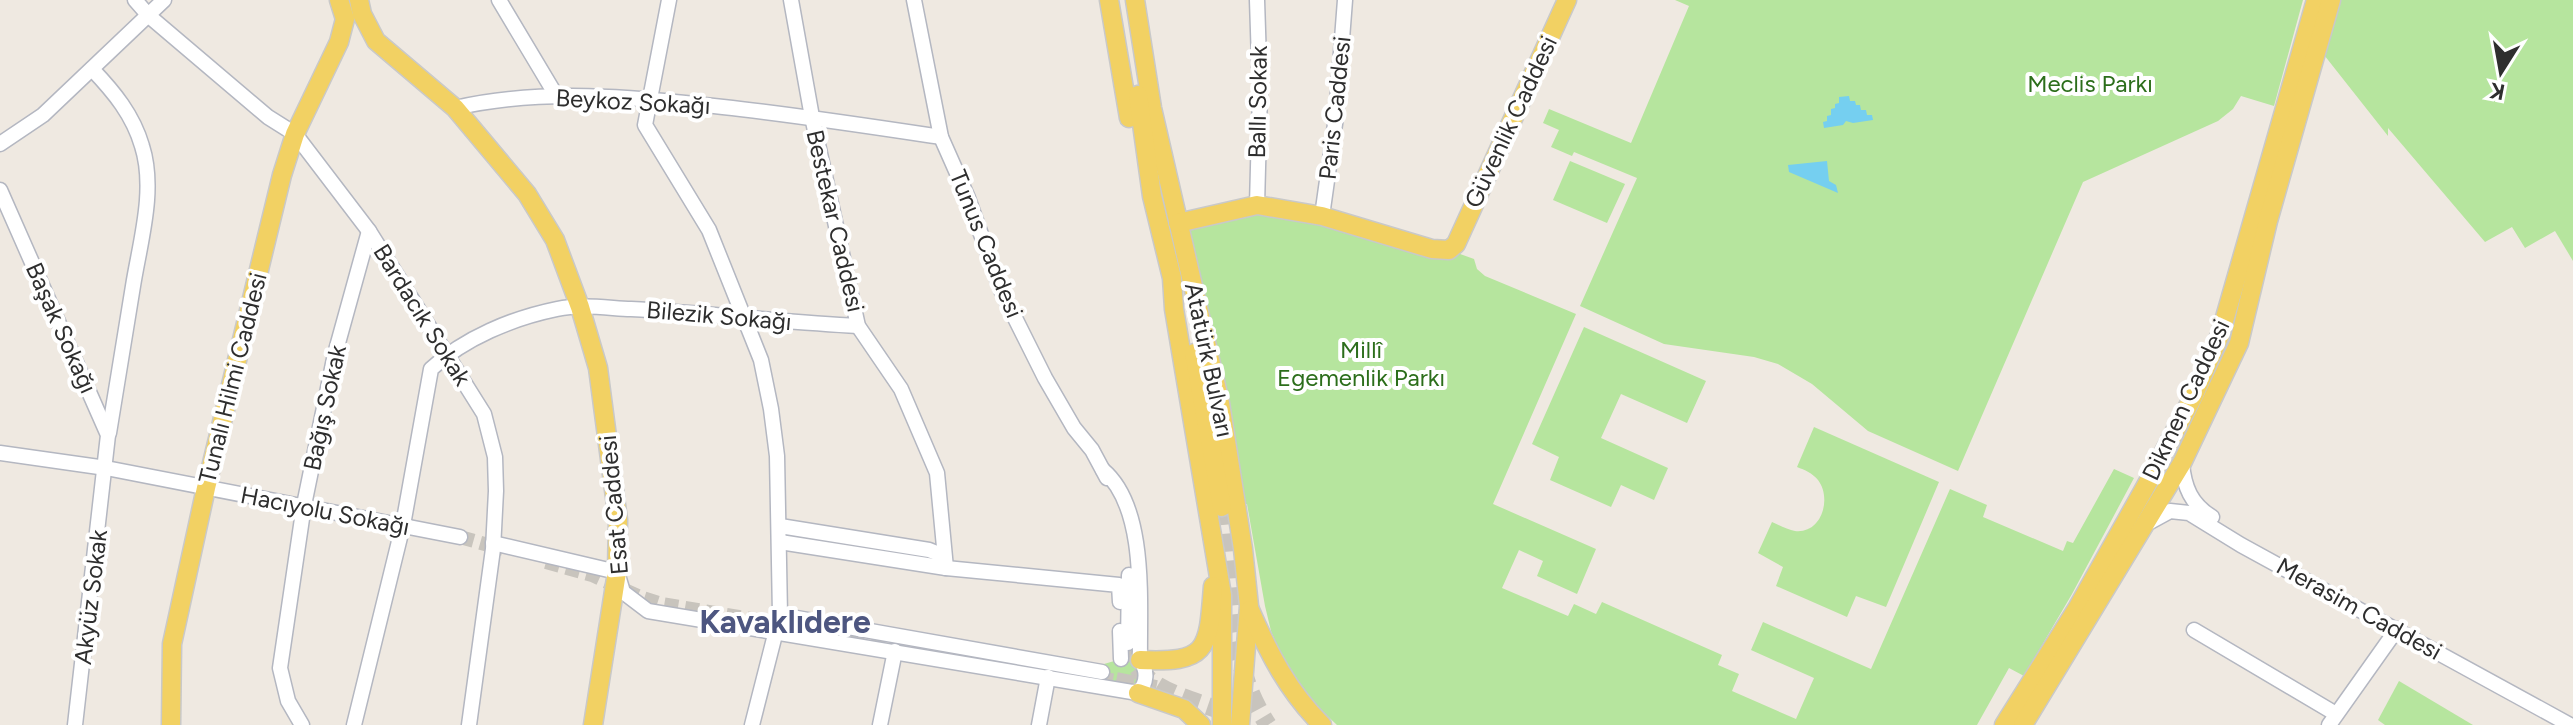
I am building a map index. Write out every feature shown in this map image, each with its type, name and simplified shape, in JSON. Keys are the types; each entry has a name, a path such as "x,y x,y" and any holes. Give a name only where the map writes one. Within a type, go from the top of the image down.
{"main road":[{"path":"339,0 345,19 339,42 376,41"},
{"path":"359,0 362,14 376,41"},
{"path":"1109,0 1128,114 1149,174"},
{"name":"Atatürk Bulvarı","path":"1123,0 1149,174 1172,278 1174,309 1216,556 1224,615 1222,725"},
{"name":"Atatürk Bulvarı","path":"1135,0 1152,108 1220,403 1239,522 1249,606 1240,725"},
{"path":"1146,0 1166,124 1164,158"},
{"name":"Güvenlik Caddesi","path":"1322,216 1432,249 1449,250 1456,244 1567,0"},
{"name":"Dikmen Caddesi","path":"2004,725 2078,607 2194,395 2220,335 2316,0"},
{"name":"Dikmen Caddesi","path":"2023,725 2148,523 2232,362 2268,221 2331,0"},
{"name":"Esat Caddesi","path":"376,41 455,108 527,194 555,240 598,368 618,520 617,572"},
{"name":"Tunalı Hilmi Caddesi","path":"171,725 172,644 278,190 295,134 339,42"},
{"path":"1178,223 1257,205 1322,216"},
{"path":"1172,278 1186,309 1222,507"},
{"path":"2220,335 2239,343"},
{"path":"2212,353 2232,362"},
{"path":"1211,527 1227,531 1239,522"},
{"path":"1130,659 1186,659 1202,648 1208,636 1216,556"},
{"path":"593,725 617,572"},
{"path":"1249,606 1282,678 1296,699 1322,725"},
{"path":"1138,693 1171,703 1195,717 1201,725"}],"street":[{"name":"Bardacık Sokak","path":"135,0 149,16 268,117 295,134 369,231 484,414 495,457 493,543 469,725"},
{"path":"0,144 43,115 164,0"},
{"path":"499,0 557,97"},
{"path":"669,0 645,125 709,230 745,319 761,360 777,456 780,615 752,725"},
{"name":"Bestekar Caddesi","path":"791,0 812,117 858,326 901,389 937,473 946,568"},
{"name":"Tunus Caddesi","path":"914,0 941,137 968,198 1001,290 1045,378 1074,428 1092,450 1121,510 1129,554 1128,643"},
{"name":"Ballı Sokak","path":"1257,0 1260,92 1257,205"},
{"name":"Paris Caddesi","path":"1322,216 1336,117 1345,0"},
{"path":"92,69 117,95 132,121 143,147 148,180 144,223 108,435"},
{"name":"Beykoz Sokağı","path":"455,108 481,102 557,97 651,99 812,117 941,137"},
{"name":"Başak Sokağı","path":"0,190 108,435 106,468"},
{"name":"Bağış Sokak","path":"302,725 288,701 280,668 304,505 335,354 369,231"},
{"name":"Bilezik Sokağı","path":"445,356 500,326 559,309 580,307 858,326"},
{"path":"354,725 403,525 431,369 445,356"},
{"name":"Hacıyolu Sokağı","path":"0,453 106,468 460,537"},
{"name":"Merasim Caddesi","path":"2182,463 2189,495 2198,509 2250,541 2573,717"},
{"name":"Akyüz Sokak","path":"75,725 106,468"},
{"name":"Tunus Caddesi","path":"1103,470 1113,478 1127,507 1138,554 1130,659"},
{"name":"Merasim Caddesi","path":"2148,523 2170,511 2189,513 2241,545 2570,725"},
{"path":"780,526 929,550 939,554 946,568"},
{"path":"865,555 866,539"},
{"path":"780,542 946,568 1119,585 1130,659 1146,676 1138,693"},
{"path":"493,543 617,572"},
{"name":"Esat Caddesi","path":"617,572 623,592 648,611 1138,693"},
{"path":"780,615 1102,672"},
{"path":"2194,630 2333,719 2397,629"},
{"path":"880,725 895,651"},
{"path":"1113,689 1103,679 1104,664 1130,659"},
{"path":"1039,725 1048,677"}],"green space":[{"name":"Meclis Parkı","path":"1675,0 2303,0 2274,106 2241,96 2233,109 2218,121 2083,182 1958,471 1868,431 1812,384 1778,364 1754,357 1664,344 1580,306 1637,178 1574,152 1572,156 1551,147 1559,130 1543,123 1549,109 1631,143 1689,6"},
{"path":"2340,0 2573,0 2573,261 2555,231 2525,248 2512,227 2485,242 2388,128 2388,136 2317,46"},
{"path":"1570,161 1625,184 1607,223 1553,200"},
{"name":"Millî Egemenlik Parkı","path":"1257,205 1449,250 1474,259 1477,269 1485,276 1576,314 1493,504 1596,549 1577,594 1537,576 1543,561 1519,550 1502,588 1568,616 1574,604 1596,614 1602,602 1722,655 1718,665 1739,674 1732,691 1796,719 1814,678 1751,650 1763,622 1871,669 1950,489 1987,505 1983,517 2063,551 2067,541 2073,543 2114,469 2134,478 2024,676 2009,668 1977,725 1337,725 1301,691 1288,673 1271,631 1247,504 1244,504 1178,223"},
{"path":"1584,327 1706,381 1687,423 1621,394 1601,438 1668,468 1654,500 1621,485 1611,507 1550,480 1559,457 1532,444"},
{"path":"1814,427 1939,482 1886,607 1856,596 1847,617 1776,586 1783,567 1758,553 1772,522 1792,530 1804,530 1812,527 1822,513 1822,487 1813,475 1797,467"},
{"path":"1121,659 1140,660 1142,689 1107,685 1102,672 1104,664"},
{"path":"2399,681 2473,725 2385,725 2378,720"}],"water":[{"path":"1849,96 1850,101 1860,105 1867,115 1872,115 1873,120 1846,121 1843,125 1824,128 1823,122 1831,115 1835,104 1839,103 1839,97"},
{"path":"1827,161 1829,181 1836,185 1838,193 1789,172 1788,165"}],"tunnel":[{"path":"1222,507 1237,647 1254,700 1268,725"},
{"path":"460,537 503,549"},
{"path":"546,562 592,575 662,604 1116,681"},
{"path":"1128,643 1132,659 1154,683 1234,716"},
{"path":"1116,681 1156,689"}],"district":[{"name":"Kavaklıdere","path":"785,622"}]}
